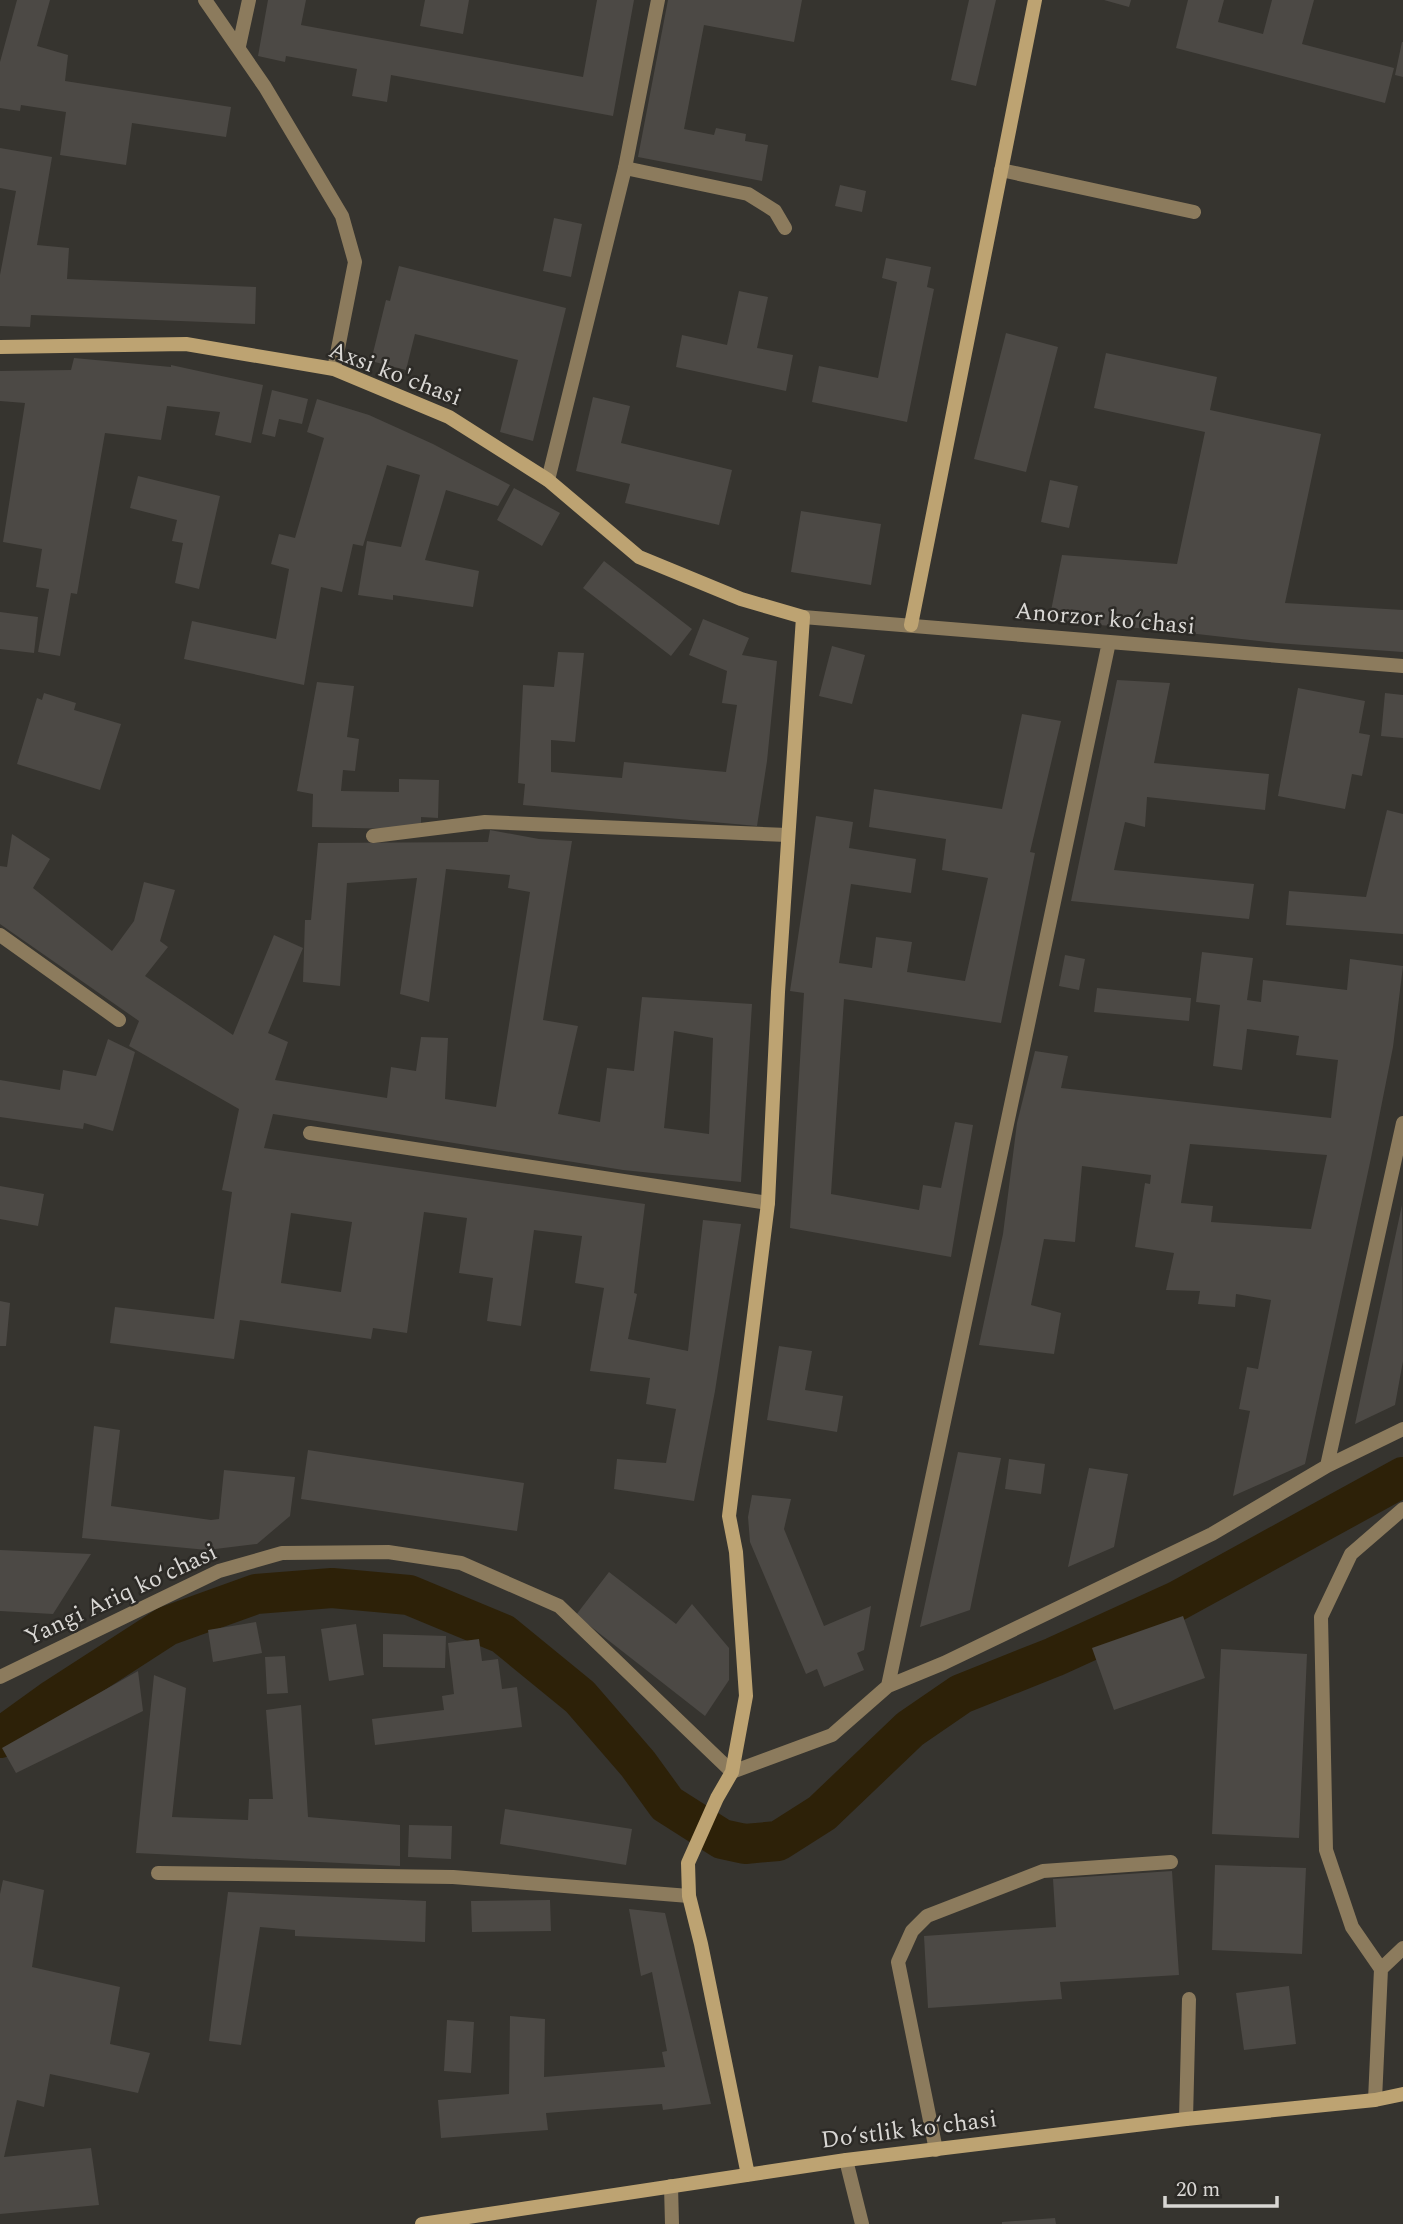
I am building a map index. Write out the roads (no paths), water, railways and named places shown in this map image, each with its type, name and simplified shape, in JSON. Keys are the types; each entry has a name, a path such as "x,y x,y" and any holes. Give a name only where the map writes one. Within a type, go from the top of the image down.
{"street":[{"path":"205,0 239,47 342,216 355,262 334,369"},
{"path":"239,47 249,0"},
{"path":"548,480 625,168 658,0"},
{"path":"911,625 1035,0"},
{"path":"625,168 748,194 775,211 785,228"},
{"path":"1002,170 1194,212"},
{"name":"Axsi ko'chasi","path":"0,347 186,344 334,369 449,416 548,480 639,557 741,599 803,617"},
{"path":"748,2175 689,1896 688,1863 717,1798 732,1772 746,1696 736,1552 729,1516 768,1203 787,835 803,617"},
{"name":"Anorzor koʻchasi","path":"803,617 1403,666"},
{"path":"888,1686 1109,642"},
{"path":"373,836 485,822 787,835"},
{"path":"0,935 119,1020"},
{"path":"1328,1466 1403,1123"},
{"path":"310,1133 768,1203"},
{"path":"732,1772 832,1735 888,1686 957,1657 1212,1534 1328,1466 1403,1429"},
{"path":"1375,2100 1381,1969 1352,1927 1326,1850 1321,1617 1351,1554 1403,1509"},
{"name":"Yangi Ariq koʻchasi","path":"0,1676 219,1572 282,1553 388,1552 461,1563 559,1606 732,1772"},
{"path":"936,2150 898,1962 912,1931 927,1916 1043,1871 1171,1862"},
{"path":"158,1873 453,1877 689,1896"},
{"path":"1381,1969 1403,1948"},
{"path":"1186,2119 1189,1999"},
{"name":"Doʻstlik koʻchasi","path":"422,2224 458,2222 846,2160 1186,2119 1375,2100 1403,2094"},
{"path":"846,2160 862,2224"},
{"path":"671,2186 673,2224"}],"waterway":[{"path":"0,1738 54,1699 167,1626 256,1594 332,1588 409,1595 503,1634 580,1697 638,1764 667,1804 722,1839 745,1844 778,1841 822,1813 910,1729 961,1694 1054,1657 1177,1601 1403,1477"}]}
